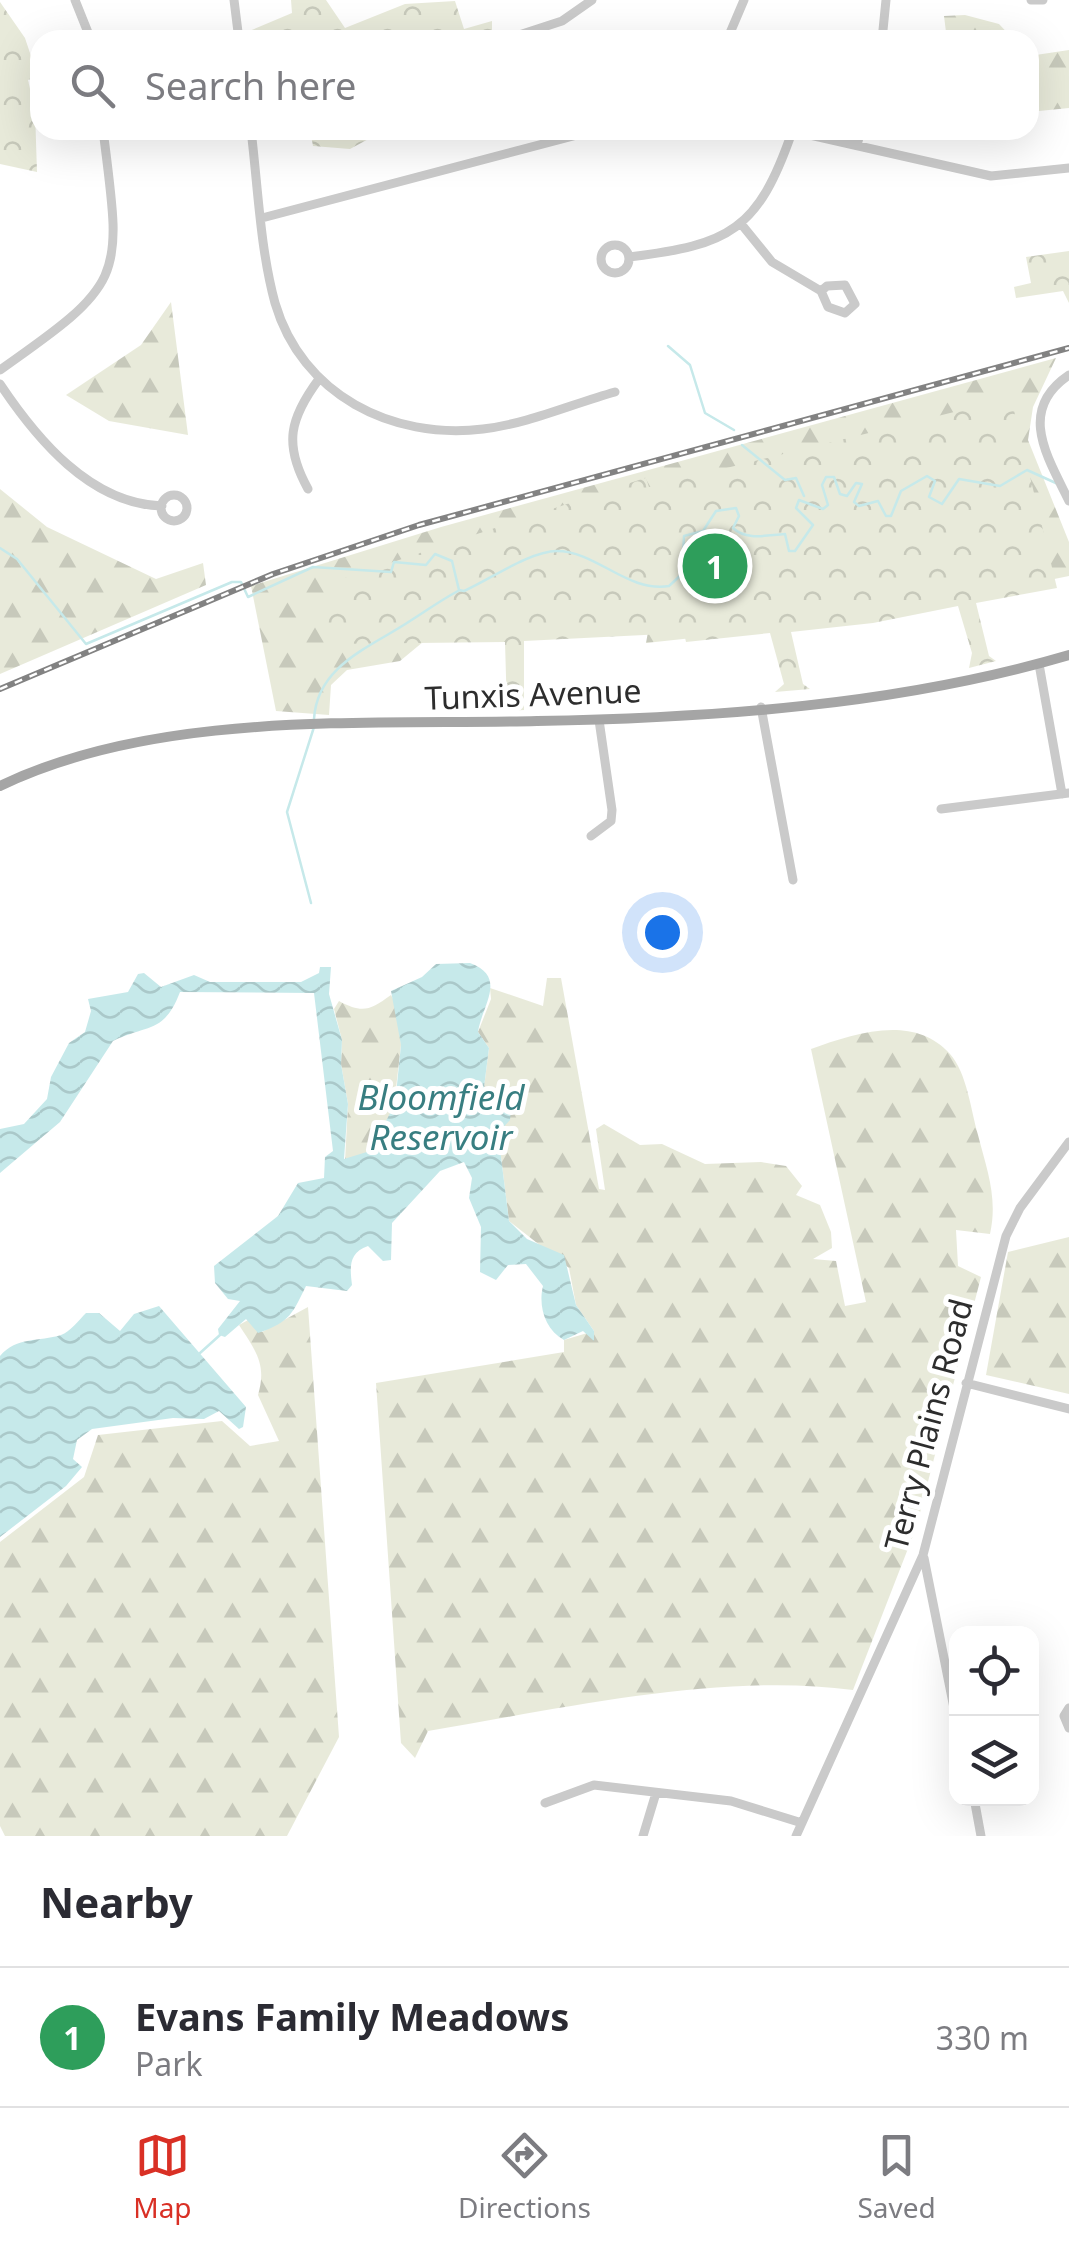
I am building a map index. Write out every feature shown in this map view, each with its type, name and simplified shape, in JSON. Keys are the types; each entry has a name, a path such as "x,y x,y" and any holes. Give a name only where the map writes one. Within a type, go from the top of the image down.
{"main road":[{"name":"Tunxis Avenue","path":"0,786 65,762 176,738 314,724 598,720 761,708 924,688 1069,655"}],"street":[{"path":"75,0 87,30"},
{"path":"234,0 238,30"},
{"path":"534,30 562,21 592,0"},
{"path":"731,30 744,0"},
{"path":"883,30 886,0"},
{"path":"1031,0 1043,0"},
{"path":"0,370 76,312 110,273 116,232 104,140"},
{"path":"252,140 276,304 294,348 319,379 378,418 435,432 488,429 615,392"},
{"path":"262,218 558,140"},
{"path":"628,258 700,246 742,225 778,174 787,140"},
{"path":"833,140 991,176 1069,168"},
{"path":"857,145 858,140"},
{"path":"742,225 772,262 792,278 821,292"},
{"path":"1067,496 1040,443 1038,418 1051,389 1069,374"},
{"path":"308,489 293,450 293,420 319,379"},
{"path":"0,384 27,425 56,456 103,488 162,506"},
{"path":"941,809 1065,794 1039,664"},
{"path":"761,708 793,880"},
{"path":"591,836 611,821 612,810 598,720"},
{"name":"Terry Plains Road","path":"796,1836 923,1556 1006,1236 1020,1208 1069,1142"},
{"path":"966,1383 1069,1409"},
{"path":"923,1556 956,1716"},
{"path":"1069,1708 1064,1716 1069,1728"},
{"path":"545,1803 594,1785 731,1802 802,1823"},
{"path":"644,1836 656,1793"},
{"path":"975,1806 980,1836"}],"green space":[{"path":"291,0 326,0 345,28 405,4 455,1 464,29 492,21 492,30 252,30 292,13"},
{"path":"0,2 25,38 30,53 30,140 36,140 37,172 0,164"},
{"path":"965,15 999,24 1005,30 946,30 944,16"},
{"path":"1069,50 1069,108 1039,111 1039,54"},
{"path":"312,140 367,140 350,149 313,146"},
{"path":"1069,251 1069,303 1063,291 1016,298 1014,287 1031,283 1026,257"},
{"path":"171,302 188,435 109,421 66,395 141,345"},
{"path":"1056,358 1033,407 1028,440 1069,542 1069,576 840,622 646,643 650,621 423,642 400,661 347,670 331,685 329,715 276,711 251,586 441,527"},
{"path":"1011,398 1057,588 976,603 989,656 996,661 969,668 972,653 958,606 873,623 791,632 803,684 810,689 775,692 784,684 770,633 686,642 684,633 524,641 524,710 507,711 505,642 329,644 327,584 646,478 649,487"},
{"path":"0,489 47,527 156,579 203,563 206,585 0,674"},
{"path":"547,978 561,978 599,1189 605,1190 596,1129 604,1124 640,1145 662,1144 705,1164 761,1162 786,1166 802,1186 796,1195 820,1205 831,1232 832,1248 813,1259 836,1261 845,1306 866,1302 811,1049 864,1033 901,1030 935,1041 961,1071 990,1184 990,1234 956,1230 958,1266 981,1277 916,1528 853,1690 749,1686 640,1695 428,1731 415,1758 401,1743 376,1383 564,1352 564,1340 594,1331 576,1305 569,1268 509,1221 498,1133 504,1127 496,1102 483,1095 489,1048 478,1032 491,999 490,988 543,1006"},
{"path":"391,995 398,1008 401,1045 393,1114 371,1151 345,1161 348,1104 341,1064 342,1040 334,1009 339,1001 366,1009"},
{"path":"1069,1237 1069,1394 986,1375 1008,1252"},
{"path":"308,1307 339,1737 287,1836 5,1836 0,1826 0,1542 84,1477 98,1435 222,1421 250,1446 279,1441 258,1395 258,1358 239,1325 250,1319 262,1332"}],"water":[{"name":"Bloomfield Reservoir","path":"470,963 488,976 490,984 478,1032 489,1048 483,1095 511,1108 510,1120 498,1133 509,1221 527,1239 564,1255 576,1305 594,1331 594,1341 583,1331 564,1340 557,1336 542,1309 543,1286 526,1264 508,1265 496,1280 480,1272 481,1227 469,1198 472,1178 464,1162 440,1171 392,1223 391,1260 383,1261 368,1246 361,1249 354,1257 352,1285 347,1291 306,1286 294,1309 278,1325 258,1333 246,1319 225,1337 219,1335 218,1329 240,1301 228,1299 215,1283 214,1266 278,1216 298,1183 324,1178 325,1157 333,1151 314,993 180,992 161,1021 113,1041 60,1122 0,1173 0,1129 24,1124 47,1099 51,1077 69,1043 85,1032 91,1011 88,999 128,992 138,974 144,973 161,987 194,975 210,982 301,982 319,973 320,967 331,967 329,994 342,1040 341,1064 348,1104 344,1159 370,1151 395,1104 401,1045 391,991 422,977 436,964"},
{"path":"159,1306 246,1407 243,1427 239,1429 219,1411 204,1419 173,1418 92,1429 77,1440 73,1459 82,1467 66,1486 0,1537 0,1356 21,1342 64,1333 86,1313 99,1313 120,1331 134,1314"}],"waterway":[{"path":"668,346 690,365 705,413 734,430"},
{"path":"742,445 785,480 796,478 804,496"},
{"path":"0,548 17,559 86,644 232,582 241,582 248,597 313,567 391,572 394,562 426,565 435,554 452,561 459,590 464,591 522,561 557,551 585,557 640,583 669,586 682,574 684,536 703,531 716,511 736,508 739,516 733,528 744,535 785,534 789,551 795,551 813,525 796,508 799,500 823,509 828,505 822,485 826,477 834,477 840,494 847,496 856,483 862,484 854,502 859,506 878,501 886,516 891,516 901,491 927,476 935,481 929,497 942,504 959,479 1000,486 1027,470 1058,484"},
{"path":"314,719 317,700 335,671 363,649 458,591"},
{"path":"311,903 287,812 314,727"},
{"path":"200,1353 220,1335"}],"railway":[{"path":"0,689 273,574 419,525 1069,348"}],"place":[{"name":"Evans Family Meadows","path":"715,566"}]}
